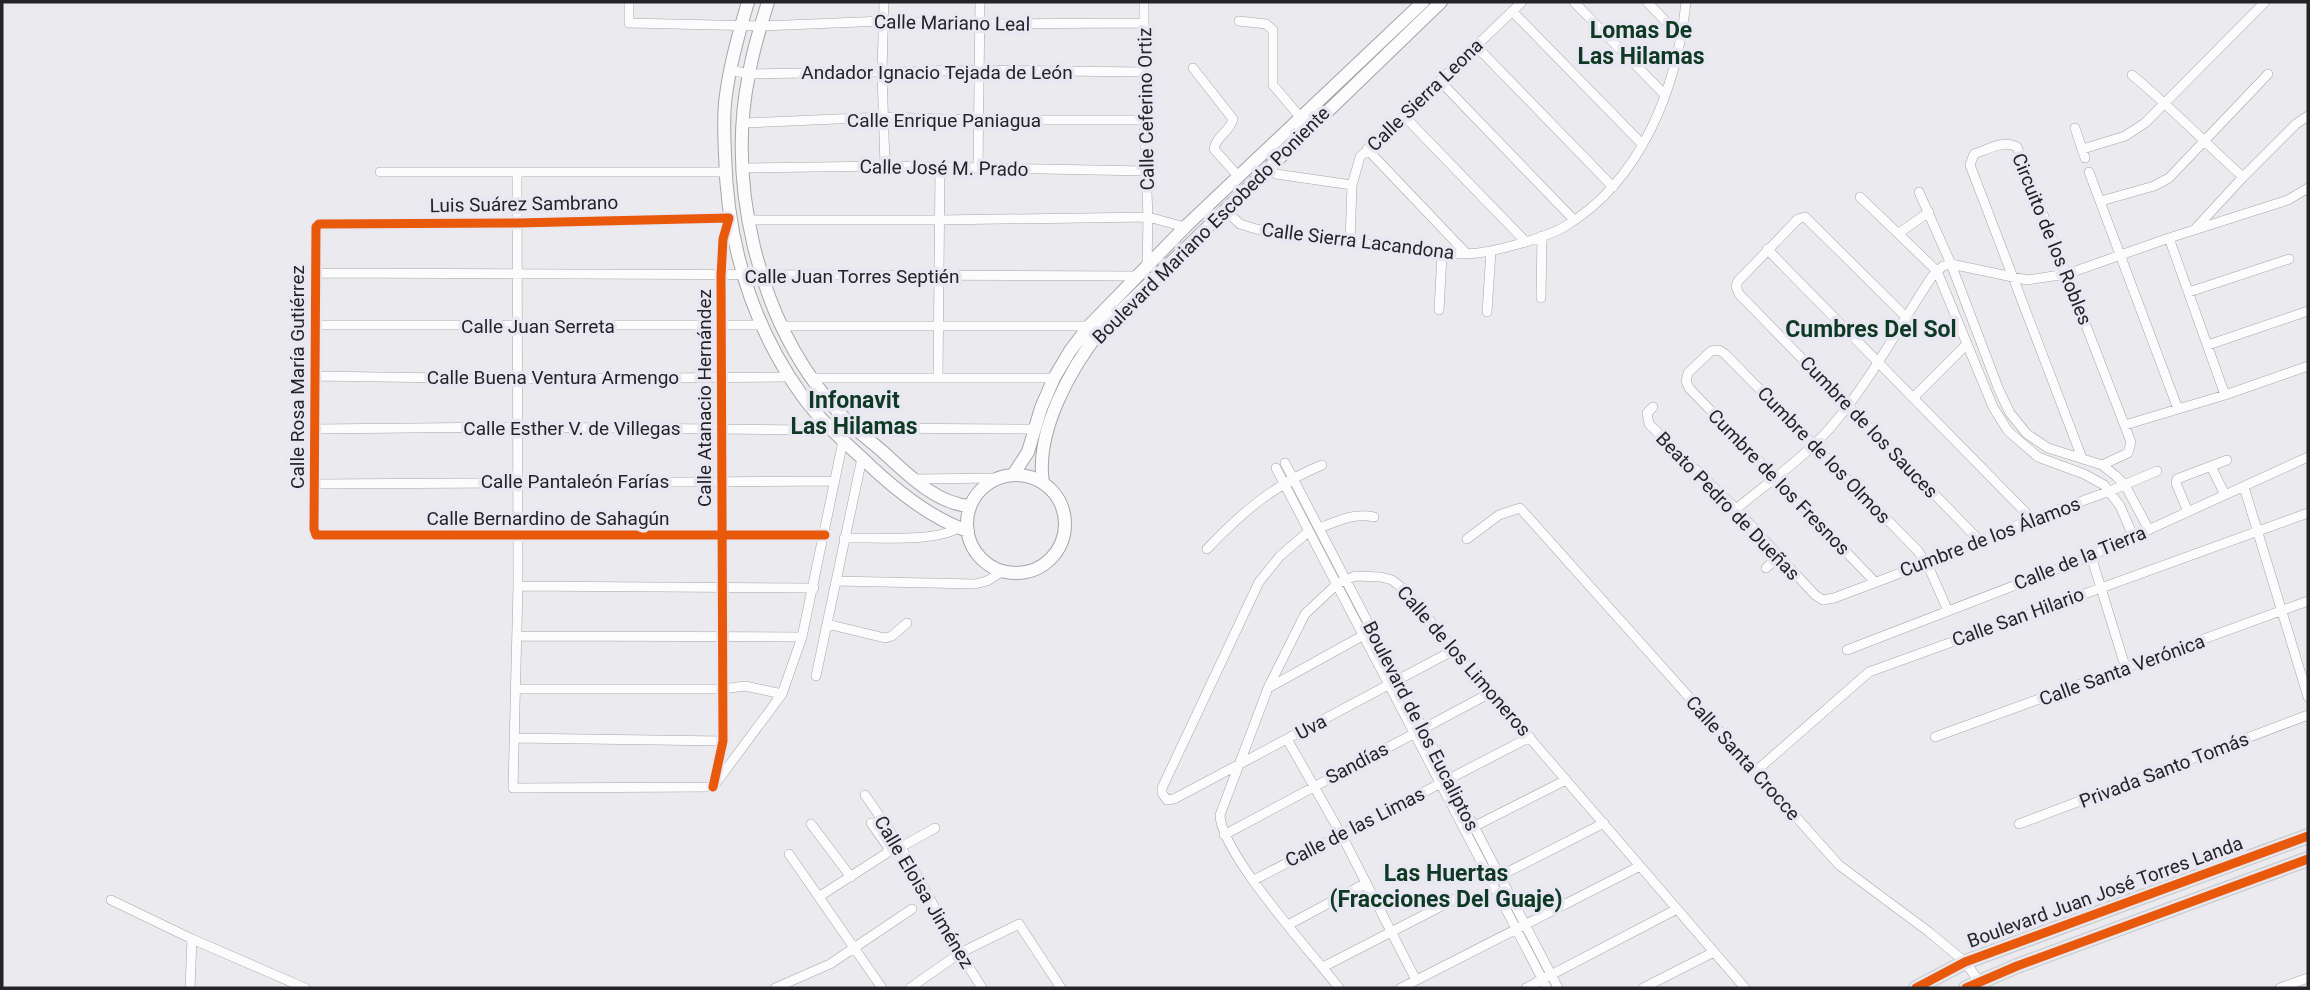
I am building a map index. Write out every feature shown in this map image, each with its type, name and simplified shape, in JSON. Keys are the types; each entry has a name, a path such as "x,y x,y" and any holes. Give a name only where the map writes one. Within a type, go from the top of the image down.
{"main road":[{"name":"Boulevard Juan José Torres Landa","path":"1916,988 1965,962 2308,836"},
{"name":"Boulevard Juan José Torres Landa","path":"1976,986 2172,908 2308,859"}],"street":[{"path":"629,2 629,23 741,26"},
{"path":"748,2 731,69 725,113 725,172 729,218 742,276 754,310 790,377 828,427 878,474 933,515 963,529 979,556 990,565 1017,573 1031,570 1054,556 1061,544 1065,517 1054,492 1043,483 1029,477 1007,476 915,479"},
{"path":"768,2 748,74 742,168 749,220 762,276 782,326 828,401 856,428 915,479 955,505 970,506"},
{"path":"884,2 882,71 885,166"},
{"path":"978,168 979,2"},
{"name":"Calle Ceferino Ortiz","path":"1142,271 1149,217 1144,120 1144,2"},
{"name":"Boulevard Mariano Escobedo Poniente","path":"1043,483 1043,451 1054,414 1088,347 1113,317 1267,168 1423,2"},
{"name":"Boulevard Mariano Escobedo Poniente","path":"1007,476 1024,462 1054,378 1089,326 1185,227 1301,118 1441,2"},
{"name":"Calle Sierra Leona","path":"1350,242 1352,185 1358,161 1367,149 1521,2"},
{"path":"1574,2 1664,95"},
{"path":"1647,2 1681,36"},
{"name":"Calle Sierra Lacandona","path":"1225,210 1233,219 1247,227 1442,254 1491,251 1563,228 1613,187 1633,162 1664,95 1676,60 1685,2"},
{"path":"2075,128 2084,154 2132,132 2145,123 2265,2"},
{"path":"1512,11 1642,144"},
{"name":"Calle Mariano Leal","path":"741,26 884,21 979,24 1144,23"},
{"path":"1239,21 1266,24 1273,30 1273,85 1301,118"},
{"path":"1476,46 1613,187"},
{"path":"1193,68 1233,119 1230,127 1216,141 1214,149 1239,177"},
{"name":"Andador Ignacio Tejada de León","path":"731,69 748,74 979,70 1144,72"},
{"path":"2101,201 2161,183 2178,171 2203,141 2269,74"},
{"path":"2132,75 2243,177"},
{"path":"1440,81 1574,220"},
{"path":"1404,116 1525,241"},
{"path":"2194,230 2296,124 2308,116"},
{"name":"Calle Enrique Paniagua","path":"744,123 883,117 979,121 1144,120"},
{"name":"Circuito de los Robles","path":"2082,458 1970,165 1974,154 2008,143 2017,147 2125,425 2131,448 2122,457 2102,465"},
{"path":"1367,149 1466,253"},
{"name":"Calle José M. Prado","path":"742,168 885,166 1146,171"},
{"path":"937,378 940,168"},
{"path":"1267,168 1276,174 1352,185"},
{"path":"380,172 725,172"},
{"path":"2089,172 2178,409"},
{"path":"517,173 518,636 513,788 713,787 782,694 802,637 814,588 843,441"},
{"path":"1736,509 1814,445 1848,405 1937,271 1951,264 2015,279 2040,279 2067,274 2288,200 2308,188"},
{"path":"1919,192 1951,264 2010,414 2027,434 2048,448 2102,465 2125,485 2149,530"},
{"path":"1860,197 1937,271 1997,415 2008,431 2038,457 2084,474 2104,485 2120,506 2134,538"},
{"path":"2218,204 2229,218"},
{"path":"1899,233 1929,212"},
{"path":"749,220 1149,217"},
{"name":"Calle Ceferino Ortiz","path":"1149,217 1185,227"},
{"name":"Luis Suárez Sambrano","path":"319,224 729,218"},
{"name":"Calle Atanacio Hernández","path":"713,787 723,741 721,276 723,239 729,218"},
{"path":"1905,316 1808,219 1798,219 1767,249 2032,519"},
{"name":"Calle Rosa María Gutiérrez","path":"314,532 315,273 316,227 319,224"},
{"path":"1541,298 1542,236"},
{"path":"2169,238 2225,396"},
{"name":"Cumbre de los Sauces","path":"1767,249 1738,281 1736,286 1739,294 1980,541"},
{"path":"1487,312 1491,251"},
{"path":"1439,310 1442,254"},
{"path":"2189,292 2289,259"},
{"name":"Calle Juan Torres Septién","path":"315,273 762,276 1142,271"},
{"path":"2208,345 2308,311"},
{"name":"Calle Juan Serreta","path":"315,325 762,325"},
{"path":"782,326 1089,326"},
{"path":"1914,397 1967,344"},
{"name":"Cumbre de los Olmos","path":"1686,381 1688,373 1711,351 1719,350 1725,354 1918,551 1927,563 1948,611"},
{"path":"2125,425 2225,396 2308,366"},
{"name":"Calle Buena Ventura Armengo","path":"315,376 517,379 790,377"},
{"path":"812,378 1054,378"},
{"name":"Cumbre de los Fresnos","path":"1686,381 1689,388 1875,582"},
{"name":"Beato Pedro de Dueñas","path":"1653,407 1647,413 1649,424 1736,509 1815,595 1823,600"},
{"name":"Calle Esther V. de Villegas","path":"315,429 518,427 808,430 828,427"},
{"path":"856,428 1035,429"},
{"name":"Calle de la Tierra","path":"1847,650 2134,538 2308,457"},
{"path":"816,676 862,458"},
{"path":"2188,512 2176,481 2179,477 2227,460"},
{"name":"Boulevard de los Eucaliptos","path":"1281,465 1308,532 1341,582 1547,981 1558,988"},
{"path":"1207,549 1248,508 1288,480 1322,465"},
{"path":"2211,466 2225,495"},
{"name":"Cumbre de los Álamos","path":"1823,600 1927,563 2157,471"},
{"path":"963,529 970,506 987,485 1007,476"},
{"name":"Boulevard de los Eucaliptos","path":"1288,480 1320,528 1364,635 1394,683"},
{"name":"Calle Pantaleón Farías","path":"314,484 835,481"},
{"path":"2244,487 2308,697"},
{"name":"Calle Santa Crocce","path":"1467,539 1499,515 1520,508 1839,865 1965,962 1976,986"},
{"name":"Calle San Hilario","path":"1756,771 1869,672 2308,513"},
{"path":"1320,528 1344,517 1360,514 1374,517"},
{"path":"845,538 931,537 963,529"},
{"name":"Calle Bernardino de Sahagún","path":"314,532 318,536 825,535"},
{"name":"Uva","path":"1308,532 1273,563 1250,597 1181,752 1162,788 1167,800 1236,768 1454,650"},
{"path":"2091,556 2126,669"},
{"path":"1766,568 1778,557"},
{"path":"835,581 975,584 987,581 1003,571"},
{"name":"Calle de los Limoneros","path":"1341,582 1355,576 1381,577 1399,585 1745,988"},
{"path":"1339,988 1254,880 1224,835 1220,822 1221,809 1268,688 1305,614 1341,582"},
{"path":"518,586 814,588"},
{"name":"Calle Santa Verónica","path":"1934,737 2308,601"},
{"path":"827,624 885,638 892,636 907,623"},
{"path":"1268,688 1364,635"},
{"path":"518,636 802,637"},
{"path":"517,688 723,689 744,686 782,694"},
{"name":"Sandías","path":"1224,835 1492,692"},
{"name":"Privada Santo Tomás","path":"2019,824 2308,715"},
{"name":"Calle de las Limas","path":"1254,880 1530,737"},
{"path":"514,738 723,741"},
{"path":"1287,739 1315,785 1416,980"},
{"path":"1469,829 1566,780"},
{"name":"Calle Eloisa Jiménez","path":"865,795 901,847 982,988"},
{"path":"820,896 887,853 888,850 871,823"},
{"path":"1495,879 1604,823"},
{"path":"811,824 850,877"},
{"path":"901,847 934,828"},
{"path":"789,854 882,988"},
{"path":"1401,988 1640,866"},
{"path":"1287,925 1366,883"},
{"path":"1323,967 1463,895"},
{"path":"111,900 305,988"},
{"path":"775,988 823,968 912,909"},
{"path":"1526,988 1547,981 1677,909"},
{"path":"910,988 960,953 1019,924 1061,988"},
{"path":"190,988 192,939"},
{"path":"1643,988 1714,952"},
{"path":"2280,988 2308,978"}],"cycle path":[{"path":"713,787 723,741 721,276 723,239 729,218 319,224 316,227 316,535 825,535"},
{"path":"1916,988 1965,962 2308,836"},
{"path":"1966,988 2017,966 2308,859"}],"district":[{"name":"Lomas De Las Hilamas","path":"1641,43"},
{"name":"Cumbres Del Sol","path":"1871,329"},
{"name":"Infonavit Las Hilamas","path":"854,413"},
{"name":"Las Huertas (Fracciones Del Guaje)","path":"1446,886"}]}
